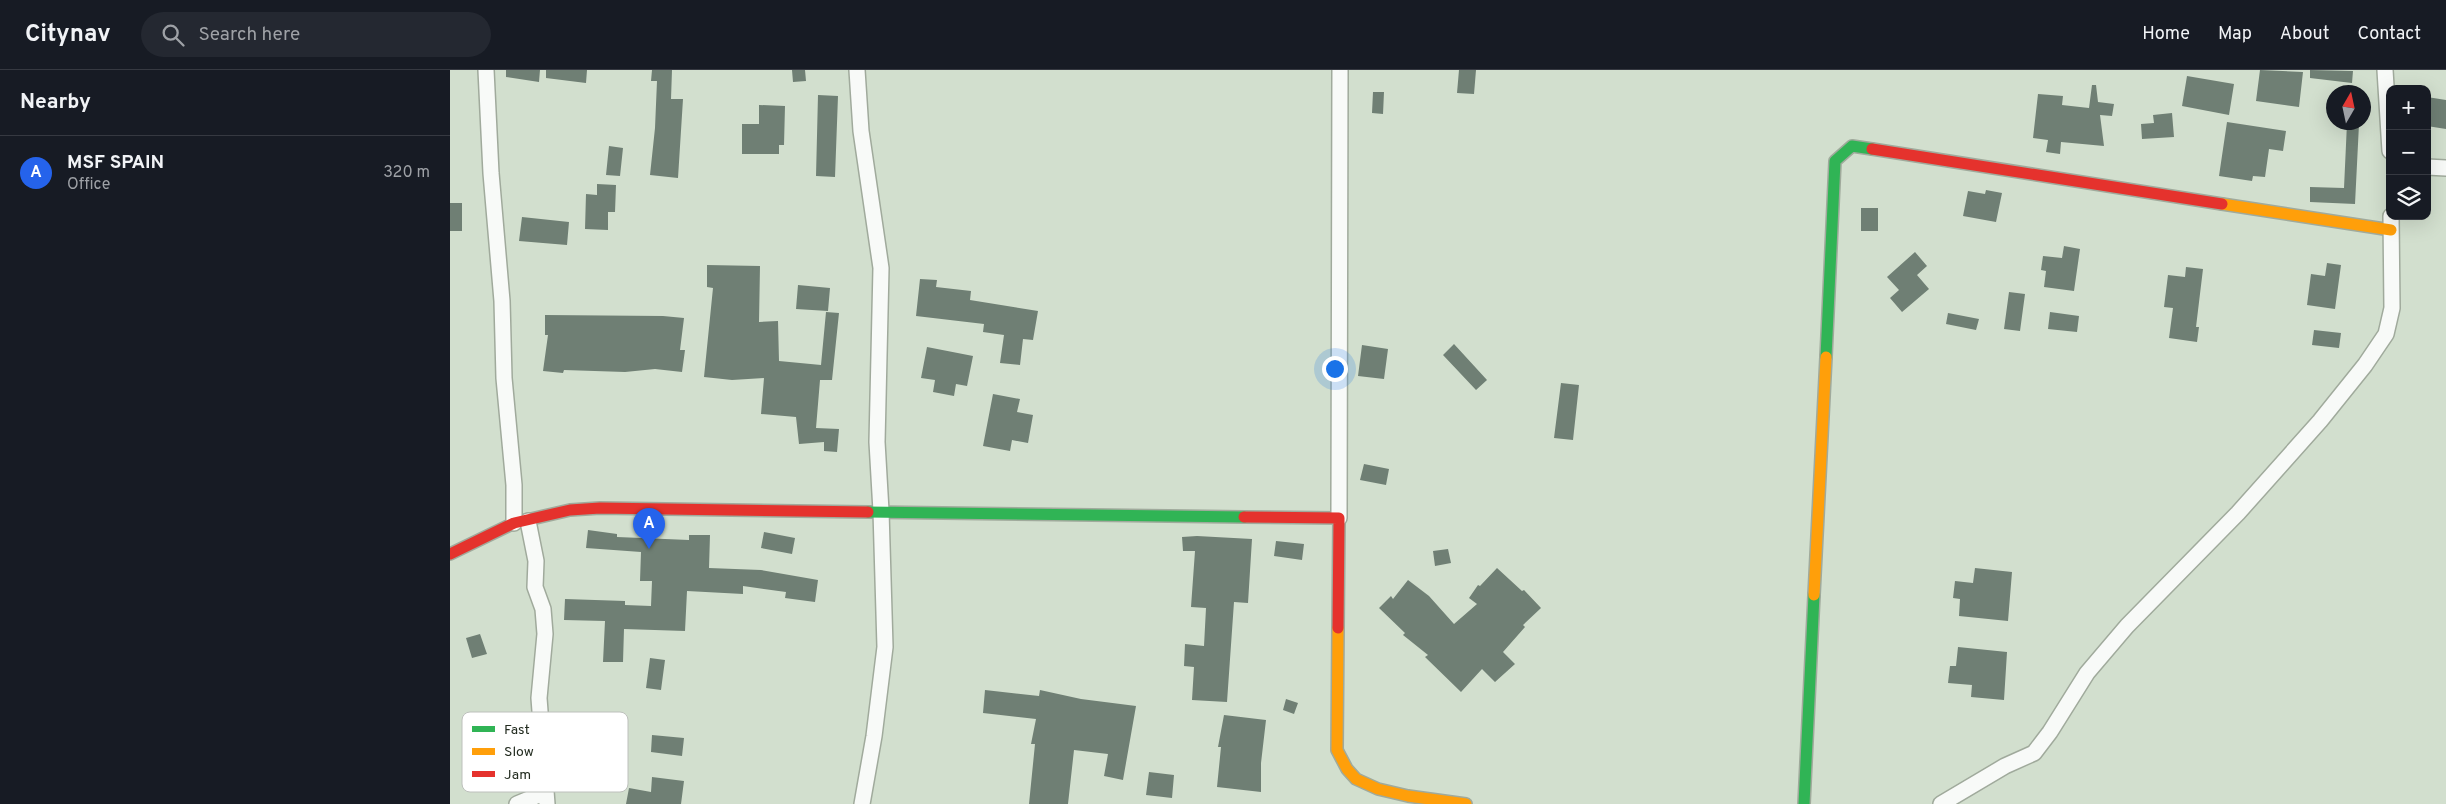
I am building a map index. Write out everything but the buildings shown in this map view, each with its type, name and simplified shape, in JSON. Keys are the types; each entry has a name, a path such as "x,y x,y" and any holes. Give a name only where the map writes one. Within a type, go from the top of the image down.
{"street":[{"path":"486,70 491,173 502,301 504,378 514,485 521,522 536,561 535,587 543,610 545,634 539,698 540,712"},
{"path":"857,70 861,131 881,268 877,442 881,511 884,647 874,736 862,804"},
{"path":"1340,70 1337,750 1344,766 1357,780 1383,790 1466,804"},
{"path":"2385,70 2389,130"},
{"path":"1804,804 1835,161 1852,146 2391,223 2392,308 2386,334 2365,365 2320,421 2238,513 2116,640 2087,673 2050,732 2034,753 2005,766 1941,804"},
{"path":"2431,168 2446,168"},
{"path":"450,554 521,522 570,510 600,508 1339,518"},
{"path":"517,804 547,798"}],"traffic: fast":[{"path":"1826,357 1835,161 1852,146 1872,149"},
{"path":"868,512 1244,517"},
{"path":"1804,804 1814,595"}],"traffic: slow":[{"path":"2222,204 2391,230"},
{"path":"1814,595 1826,357"},
{"path":"1338,628 1337,750 1347,769 1356,779 1378,789 1408,796 1466,804"}],"traffic: jam":[{"path":"1872,149 2222,204"},
{"path":"450,554 514,523 570,510 600,508 868,512"},
{"path":"1244,517 1339,518 1338,628"}],"place":[{"name":"MSF SPAIN","path":"649,549"}]}
